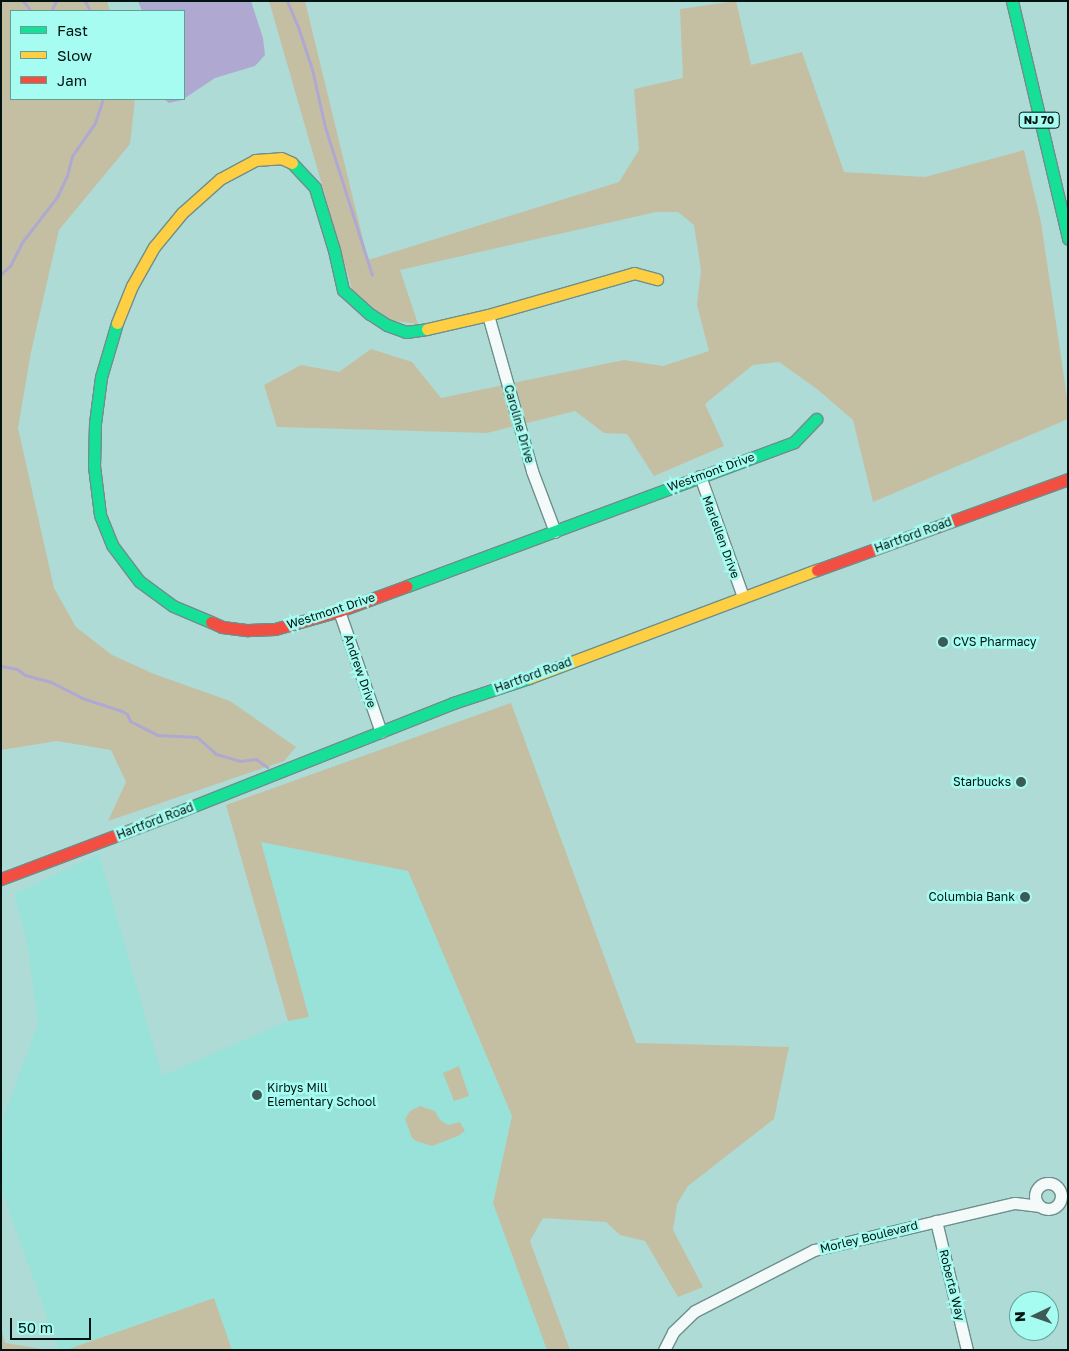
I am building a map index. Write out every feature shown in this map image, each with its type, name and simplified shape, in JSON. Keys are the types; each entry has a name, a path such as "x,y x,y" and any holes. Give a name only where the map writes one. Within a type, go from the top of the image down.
{"main road":[{"name":"NJ 70","path":"1012,1 1068,238"},
{"name":"Westmont Drive","path":"657,279 634,273 488,315 406,332 387,325 358,305 343,290 334,250 315,188 291,162 282,158 255,160 220,179 182,213 154,247 132,286 110,344 101,377 95,424 94,466 100,515 112,545 139,581 173,606 222,626 248,630 275,629 339,611 794,442 816,420"},
{"name":"Hartford Road","path":"1,879 171,815 381,732 743,597 1068,479"}],"street":[{"name":"Caroline Drive","path":"488,315 532,471 555,532"},
{"name":"Marlellen Drive","path":"700,476 743,597"},
{"name":"Andrew Drive","path":"339,611 381,732"},
{"path":"1056,1186 1064,1197 1056,1206 1050,1209 1040,1206 1035,1200 1035,1193 1042,1184 1048,1183 1068,1187"},
{"name":"Morley Boulevard","path":"664,1350 673,1332 695,1311 814,1250 1015,1203 1035,1193"},
{"name":"Morley Boulevard","path":"1015,1203 1040,1206"},
{"name":"Roberta Way","path":"936,1221 967,1350"}],"shaded area":[{"path":"1,1 107,1 110,10 10,10 10,100 135,100 130,144 59,230 31,352 18,428 54,588 76,627 112,655 154,674 230,701 296,747 284,761 108,821 126,782 111,750 57,741 1,750"},
{"path":"138,1 251,1 263,38 265,55 255,66 215,78 185,98 185,10 142,10"},
{"path":"269,1 305,1 368,260 619,182 639,150 634,89 683,78 680,9 736,1 751,65 802,52 844,172 925,177 1024,150 1041,222 1068,404 1068,419 873,502 853,420 817,389 779,362 753,365 705,404 724,446 654,476 627,434 604,433 575,411 487,433 277,427 264,385 301,365 339,372 371,349 412,362 441,398 624,360 663,366 709,351 697,305 701,270 694,225 678,212 656,212 400,270 418,324 394,321 376,310 352,289"},
{"path":"165,100 182,100 169,103"},
{"path":"511,703 636,1043 789,1047 774,1119 688,1186 677,1204 673,1230 703,1287 678,1297 645,1241 620,1235 606,1222 543,1218 530,1241 570,1350 547,1350 493,1203 512,1116 408,871 261,842 309,1017 288,1021 226,805"},
{"name":"Kirbys Mill Elementary School","path":"261,842 408,871 512,1116 493,1203 547,1350 232,1350 214,1298 66,1350 59,1350 1,1188 4,1115 38,1024 27,940 14,894 99,854 162,1076 288,1021 309,1017"},
{"path":"459,1066 469,1096 454,1101 443,1073"},
{"path":"420,1106 435,1111 440,1120 448,1125 460,1122 465,1131 458,1136 432,1146 416,1141 412,1138 405,1119 410,1111"},
{"path":"214,1298 232,1350 66,1350"},
{"path":"1,1327 5,1343 48,1350 1,1350"}],"waterway":[{"path":"23,1 30,10"},
{"path":"52,10 56,1"},
{"path":"85,1 90,10"},
{"path":"287,1 312,69 325,127 372,275"},
{"path":"1,274 10,266 23,241 57,197 67,176 72,156 95,123 103,100"},
{"path":"1,666 17,669 25,675 51,682 82,698 120,710 127,714 130,721 157,735 197,737 216,754 240,761 256,759 267,767"}],"traffic: fast":[{"path":"1012,1 1068,238"},
{"path":"292,163 315,188 334,250 343,290 370,314 387,325 406,332 427,329"},
{"path":"117,323 101,377 95,423 94,466 100,515 112,545 139,581 173,606 211,622"},
{"path":"407,586 794,442 816,419"},
{"path":"173,814 453,703 529,678"}],"traffic: slow":[{"path":"117,323 132,286 154,247 182,213 220,179 255,160 281,158 292,163"},
{"path":"427,329 488,315 634,273 657,279"},
{"path":"529,678 817,570"}],"traffic: jam":[{"path":"817,570 1068,479"},
{"path":"211,622 222,627 248,630 275,629 339,611 407,586"},
{"path":"1,879 173,814"}],"place":[{"name":"CVS Pharmacy","path":"943,642"},
{"name":"Starbucks","path":"1021,782"},
{"name":"Columbia Bank","path":"1025,897"},
{"name":"Kirbys Mill Elementary School","path":"257,1095"}]}
